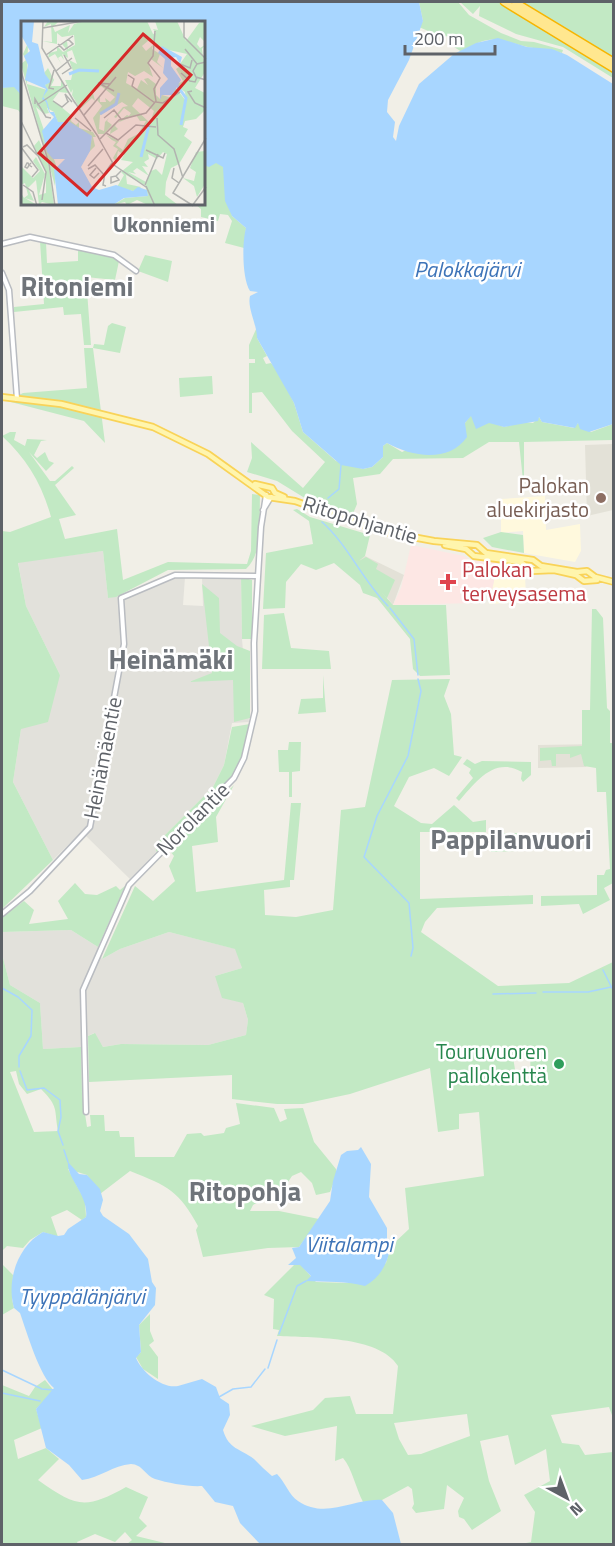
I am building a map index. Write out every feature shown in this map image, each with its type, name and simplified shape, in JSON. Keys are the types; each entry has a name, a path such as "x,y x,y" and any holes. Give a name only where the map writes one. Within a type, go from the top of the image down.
{"highway":[{"path":"504,2 614,69"},
{"path":"515,2 614,62"}],"main road":[{"name":"Ritopohjantie","path":"2,397 51,403 153,427 191,444 270,493 380,531 466,549 478,555"},
{"name":"Ritopohjantie","path":"434,542 473,545"},
{"path":"470,552 473,545 477,545 486,553 530,560 541,566 587,571 604,580"},
{"path":"481,549 478,555 501,558 526,566 530,570 554,570 585,580 614,582"},
{"path":"526,566 530,560"},
{"path":"535,569 536,562"},
{"path":"582,572 585,580"},
{"path":"585,580 590,574"}],"street":[{"path":"2,244 30,237 114,255 136,271"},
{"path":"2,273 9,290 17,399"},
{"name":"Norolantie","path":"86,1112 83,990 129,885 234,778 244,759 255,711 258,576 263,511 270,493"},
{"name":"Heinämäentie","path":"2,914 23,898 90,827 124,644 121,598 159,580 176,575 258,576"}],"shaded area":[{"path":"613,444 613,510 587,516 585,445"},
{"path":"545,496 546,530 580,524 581,551 575,562 524,553 523,531 501,533 501,499"},
{"name":"Palokan terveysasema","path":"411,545 464,556 469,560 498,562 492,590 479,588 476,603 393,605 401,588"},
{"path":"103,551 108,598 165,579 185,577 183,605 203,606 202,577 241,577 242,639 249,722 232,723 224,765 213,787 156,844 156,852 130,879 86,836 79,834 53,860 13,782 21,729 60,675 26,606 18,562"},
{"path":"365,556 404,575 393,605 359,561"},
{"path":"498,562 522,568 525,572 526,602 489,604"},
{"path":"603,744 586,767 538,768 538,745"},
{"path":"71,930 98,947 102,959 120,949 169,932 236,949 242,968 215,976 243,1003 248,1020 246,1035 208,1045 121,1044 103,1047 94,1033 88,1036 81,1047 43,1049 40,1003 10,985 2,954 2,932"}],"green space":[{"path":"419,2 458,2 469,15 501,33 521,41 563,50 562,53 499,40 479,42 462,52 454,47 448,36 442,37 419,27 423,21"},
{"path":"460,2 499,2 613,72 613,78 563,47 516,34 479,16 480,6 473,14"},
{"path":"521,2 613,2 613,59"},
{"path":"14,86 21,95 21,114 18,110 2,106 2,88"},
{"path":"206,143 224,162 232,216 246,228 244,248 225,243 232,221 228,215 220,214 218,221 201,217 201,209 197,206 206,206"},
{"path":"40,241 46,242 47,263 78,261 78,249 105,254 119,261 115,280 86,277 91,345 84,345 81,314 64,315 63,307 14,312 14,307 44,304"},
{"path":"145,255 172,261 168,282 138,271"},
{"path":"112,323 126,327 120,353 93,348 94,344 104,345 108,326"},
{"path":"257,327 257,338 267,356 263,358 266,364 271,363 280,374 294,403 303,432 336,461 363,469 372,467 383,457 383,446 387,443 402,452 465,423 471,415 504,427 523,422 533,423 539,417 542,422 574,428 578,423 591,432 613,424 613,440 524,442 524,490 519,442 489,442 463,458 393,459 380,474 353,478 357,504 352,516 308,500 277,481 247,472 252,458 251,442 303,488 325,462 292,431 262,392 252,393 252,413 249,413 249,363 255,363 255,359 249,359 249,345"},
{"path":"84,348 93,348 105,443 84,421 7,401 23,393 87,388"},
{"path":"212,376 213,394 180,397 179,378"},
{"path":"16,432 14,440 25,446 27,439 47,440 41,441 34,455 37,458 45,452 49,461 54,463 46,471 29,452 50,481 55,481 72,466 74,468 55,485 76,515 59,519 65,539 117,529 123,580 168,562 247,564 251,551 252,494 260,495 260,524 256,554 246,569 168,570 116,597 108,598 103,551 18,563 26,606 60,675 48,722 21,729 13,782 53,860 2,909 2,531 10,532 51,517 32,473 19,454 2,436"},
{"path":"297,509 310,517 370,535 365,556 359,561 366,557 378,564 376,569 395,580 387,598 379,589 393,605 446,605 450,675 420,676 413,669 410,639 377,598 363,593 360,585 334,563 316,570 301,564 286,582 285,608 263,609 266,553 313,544 309,521 293,510"},
{"path":"501,532 523,535 524,553 492,547 483,538"},
{"path":"241,577 252,580 252,639 242,639"},
{"path":"202,584 219,598 220,633 237,646 250,651 250,718 234,722 233,680 189,682 212,673"},
{"path":"592,609 596,609 603,618 607,708 610,711 610,743 613,743 614,878 613,883 604,888 610,900 583,914 579,904 541,906 541,896 597,895 597,875 604,875 606,870 610,869 606,792 597,792 596,768 584,766 581,754 570,758 570,754 556,754 556,766 552,766 551,760 540,761 540,748 582,746 582,710 590,710"},
{"path":"284,613 291,648 329,651 331,669 262,669 264,615"},
{"path":"323,675 326,712 298,714 301,699 323,698"},
{"path":"450,679 444,696 451,714 454,755 462,757 449,776 434,768 409,777 394,806 421,823 432,824 454,805 473,822 486,820 486,832 420,832 420,899 533,895 533,904 437,908 425,922 421,932 498,986 569,983 613,962 613,1418 609,1407 551,1415 562,1443 579,1445 585,1455 613,1452 613,1544 521,1544 531,1542 535,1512 524,1495 550,1481 546,1449 515,1465 508,1435 480,1441 489,1481 501,1511 472,1530 464,1519 459,1517 458,1511 464,1498 447,1485 444,1509 416,1513 412,1508 414,1504 412,1489 408,1486 382,1500 363,1502 346,1462 343,1458 335,1461 337,1426 285,1436 251,1426 313,1410 325,1398 350,1396 356,1414 393,1414 398,1366 389,1356 360,1343 325,1338 277,1336 279,1330 273,1329 274,1299 264,1295 294,1265 300,1264 316,1282 348,1283 386,1263 391,1246 409,1229 405,1188 484,1176 479,1112 459,1114 459,1129 438,1132 430,1068 350,1094 303,1104 277,1104 232,1099 232,1075 89,1082 88,1036 95,1033 103,1047 121,1044 208,1045 246,1035 248,1020 243,1003 222,998 215,976 242,968 235,949 169,932 120,949 102,959 135,886 153,901 175,881 169,866 174,856 169,850 234,785 216,817 218,842 192,846 196,892 284,880 291,803 301,803 294,880 290,880 290,887 264,890 265,915 296,917 333,910 341,810 365,807 392,680","holes":["530,1054 531,1080 517,1082 513,1057","467,1414 470,1436 421,1454 408,1455 399,1439 394,1423"]},
{"path":"250,724 242,758 233,777 156,852 156,844 213,787 224,765 232,727"},
{"path":"289,742 301,742 300,771 292,772 292,797 289,797 289,772 279,772 278,750 288,750"},
{"path":"467,759 475,764 482,761 531,762 531,775 523,782 522,772 503,767 494,769 479,779 459,801 456,798 473,778 469,773 471,769 463,764"},
{"path":"491,833 517,833 517,851 491,852"},
{"path":"75,883 85,894 97,895 116,886 120,890 125,886 98,947 71,930 2,932 2,917 24,901 34,910 29,924 68,919 58,901"},
{"path":"2,954 10,985 40,1003 43,1049 81,1047 82,1094 87,1127 91,1126 90,1115 104,1115 105,1131 119,1131 120,1137 134,1137 135,1157 174,1157 187,1134 201,1133 204,1136 224,1133 226,1128 240,1124 236,1103 274,1108 280,1122 287,1119 284,1109 303,1108 314,1142 336,1169 337,1174 330,1192 316,1195 312,1183 301,1172 292,1176 284,1188 253,1205 250,1211 279,1211 319,1219 299,1247 268,1248 203,1257 196,1230 198,1226 185,1205 171,1191 130,1171 100,1194 87,1175 68,1169 85,1201 86,1217 82,1220 67,1210 51,1217 58,1237 43,1232 30,1240 23,1248 7,1246 2,1251","holes":["16,1071 19,1084 27,1094 41,1089 47,1095 55,1108 58,1131 34,1132 10,1072"]},
{"path":"2,1264 13,1275 14,1308 2,1315"},
{"path":"150,1314 150,1331 154,1341 149,1345 158,1357 158,1379 143,1369 136,1357 141,1352 139,1325"},
{"path":"45,1380 54,1391 36,1409 42,1428 14,1440 18,1459 46,1448 59,1459 38,1480 72,1500 90,1502 126,1487 148,1497 139,1518 147,1526 136,1536 169,1544 127,1544 132,1540 125,1532 115,1542 95,1534 77,1542 78,1544 2,1544 2,1385 29,1396 35,1387"}],"water":[{"name":"Palokkajärvi","path":"2,2 419,2 423,21 409,60 388,100 387,112 395,122 393,137 396,141 399,126 419,84 454,54 476,43 498,38 527,47 552,49 567,55 613,84 613,424 589,432 580,429 578,423 575,428 542,422 539,417 538,421 504,427 489,423 476,429 471,416 465,423 467,437 450,451 430,455 419,454 387,443 383,446 383,457 372,467 363,469 341,465 303,432 294,403 257,338 249,301 250,296 258,292 250,291 244,269 243,251 246,228 232,216 225,201 223,167 216,163 209,167 206,166 206,21 21,21 21,95 14,87 2,88"},
{"name":"Viitalampi","path":"361,1147 371,1164 369,1197 387,1228 387,1241 391,1246 388,1259 379,1274 365,1286 344,1282 306,1281 311,1276 300,1265 288,1265 296,1258 292,1248 299,1247 330,1201 341,1155"},
{"name":"Tyyppälänjärvi","path":"68,1162 79,1174 87,1175 100,1189 103,1200 100,1211 103,1216 129,1234 148,1259 152,1282 156,1288 155,1305 139,1325 141,1352 136,1358 143,1369 166,1385 178,1386 202,1379 216,1387 220,1398 229,1404 230,1415 223,1430 225,1437 232,1445 254,1459 272,1476 277,1474 295,1498 308,1506 330,1509 371,1500 382,1500 393,1513 401,1544 260,1544 240,1523 233,1506 215,1502 202,1486 155,1479 138,1466 131,1464 82,1480 69,1465 46,1448 36,1409 54,1388 39,1365 20,1313 14,1308 12,1286 16,1265 34,1238 43,1232 58,1236 64,1235 68,1229 86,1217 84,1202 70,1174"}],"waterway":[{"path":"328,498 339,489 341,465"},
{"path":"322,522 332,531 388,606"},
{"path":"390,608 414,639 418,675"},
{"path":"411,956 413,948 409,903 364,857 377,816 408,756 421,691 418,679"},
{"path":"603,970 614,992"},
{"path":"543,992 588,992 611,987"},
{"path":"2,988 18,997 32,1010 31,1036 19,1056 19,1067"},
{"path":"493,994 536,993"},
{"path":"20,1071 27,1090 44,1088 60,1100 61,1117 58,1131 63,1145"},
{"path":"64,1150 68,1162"},
{"path":"279,1334 297,1286 306,1281"},
{"path":"268,1368 277,1340"},
{"path":"219,1397 233,1389 251,1387 265,1369"},
{"path":"2,1370 42,1389 54,1390"},
{"path":"2,1393 40,1401"}],"place":[{"name":"Palokan aluekirjasto","path":"601,498"},
{"name":"Palokan terveysasema","path":"448,582"},
{"name":"Touruvuoren pallokenttä","path":"559,1064"}],"district":[{"name":"Ukonniemi","path":"164,224"},
{"name":"Ritoniemi","path":"77,287"},
{"name":"Heinämäki","path":"171,660"},
{"name":"Pappilanvuori","path":"511,840"},
{"name":"Ritopohja","path":"245,1192"}]}
